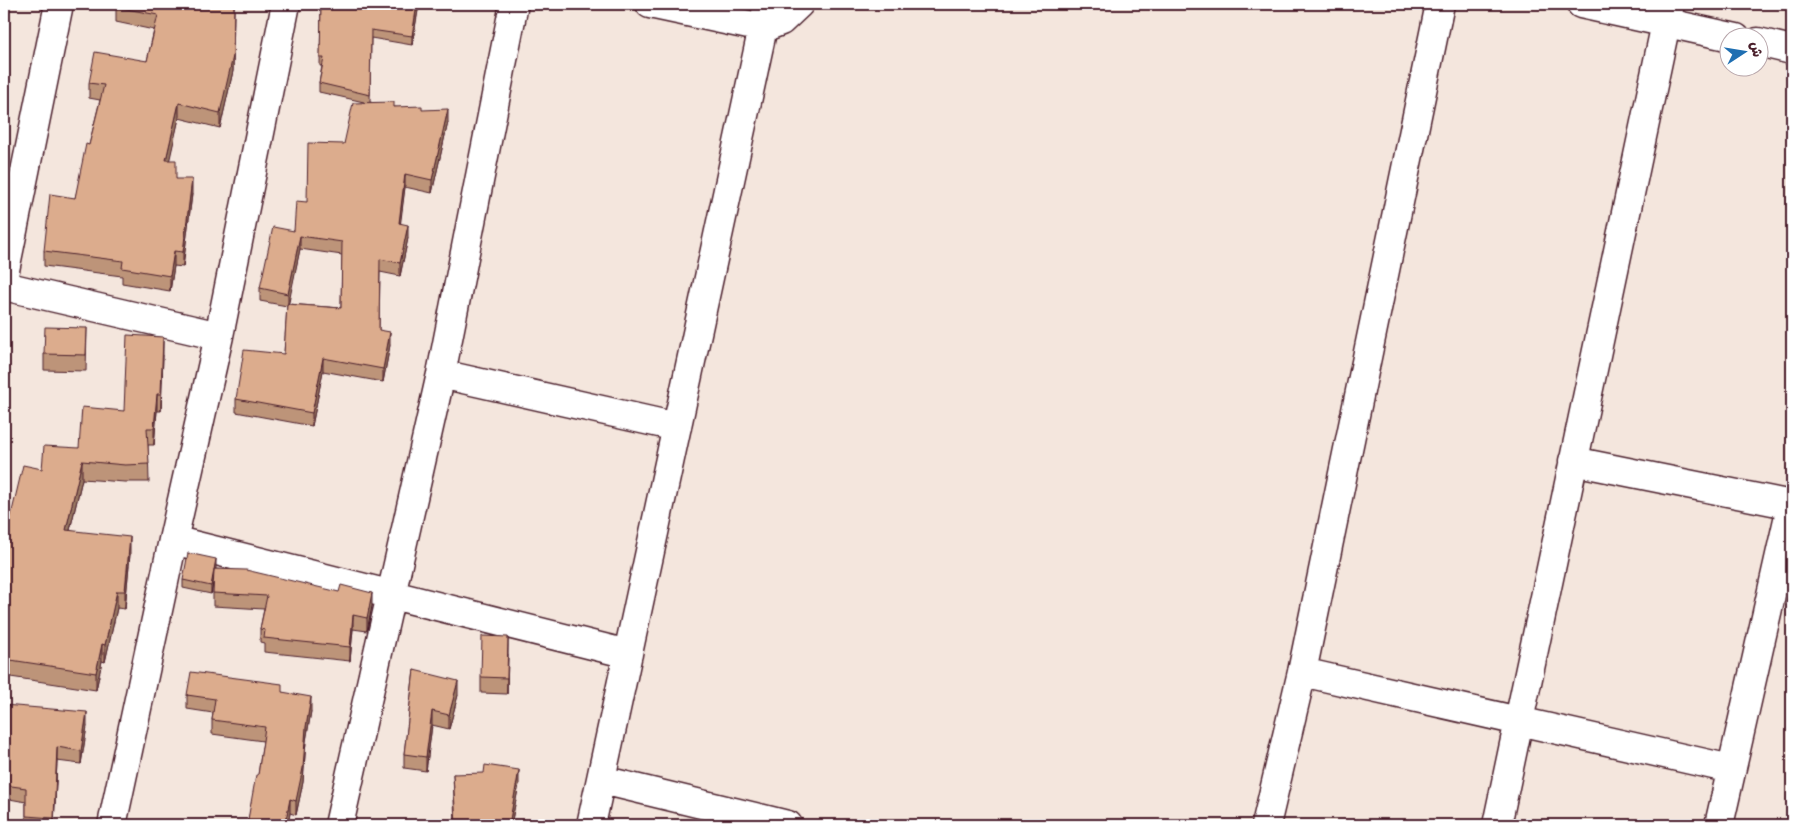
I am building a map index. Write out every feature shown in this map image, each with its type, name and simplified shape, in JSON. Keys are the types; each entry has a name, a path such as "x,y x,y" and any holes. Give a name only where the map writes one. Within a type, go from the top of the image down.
{"street":[{"path":"4,275 58,4"},
{"path":"112,825 219,336 286,4"},
{"path":"339,825 441,374 514,4"},
{"path":"650,4 765,16 781,21 799,4"},
{"path":"1266,825 1302,672 1440,4"},
{"path":"1581,4 1668,13 1718,31"},
{"path":"1497,825 1668,13"},
{"path":"591,825 765,16"},
{"path":"1768,44 1792,50"},
{"path":"4,286 219,336"},
{"path":"441,374 677,427"},
{"path":"1573,461 1792,504 1730,769 1719,825"},
{"path":"173,540 628,654"},
{"path":"1302,672 1730,769"},
{"path":"602,780 788,825"}],"building":[{"path":"116,4 234,4 233,56 220,113 179,103 166,160 176,160 176,179 192,179 183,252 174,251 170,276 122,268 123,261 44,251 50,194 75,198 86,144 89,145 104,85 89,83 95,52 147,61 158,15 116,7"},
{"path":"321,4 417,4 412,36 371,30 370,95 319,83 324,58 320,58"},
{"path":"4,83 7,84 4,98"},
{"path":"394,102 394,107 422,106 422,110 448,109 432,180 405,174 399,223 408,225 400,263 380,259 379,330 390,332 383,369 323,358 312,413 236,399 244,350 284,354 287,304 341,308 342,242 300,236 288,294 260,288 273,227 294,231 296,201 307,202 308,143 344,144 353,103"},
{"path":"45,327 87,328 86,355 44,354"},
{"path":"127,335 163,337 161,394 157,394 154,428 147,428 149,464 125,465 82,461 66,530 130,537 125,591 117,591 105,645 102,644 96,673 4,659 4,543 6,524 9,524 23,465 42,469 44,446 79,448 82,407 124,411"},
{"path":"188,553 216,559 211,586 183,580"},
{"path":"214,569 246,570 339,592 341,585 372,593 367,618 353,615 350,647 264,638 265,630 260,629 267,596 213,593"},
{"path":"482,636 508,637 507,678 481,677"},
{"path":"414,670 458,681 449,715 432,711 426,757 404,754"},
{"path":"191,672 282,684 282,692 311,697 306,727 303,768 296,801 290,799 285,825 247,825 256,775 258,775 265,727 212,720 215,699 187,695"},
{"path":"4,705 87,712 81,751 57,747 54,818 26,816 26,788 4,785"},
{"path":"485,765 519,770 509,825 456,825 453,774 484,773"}]}
